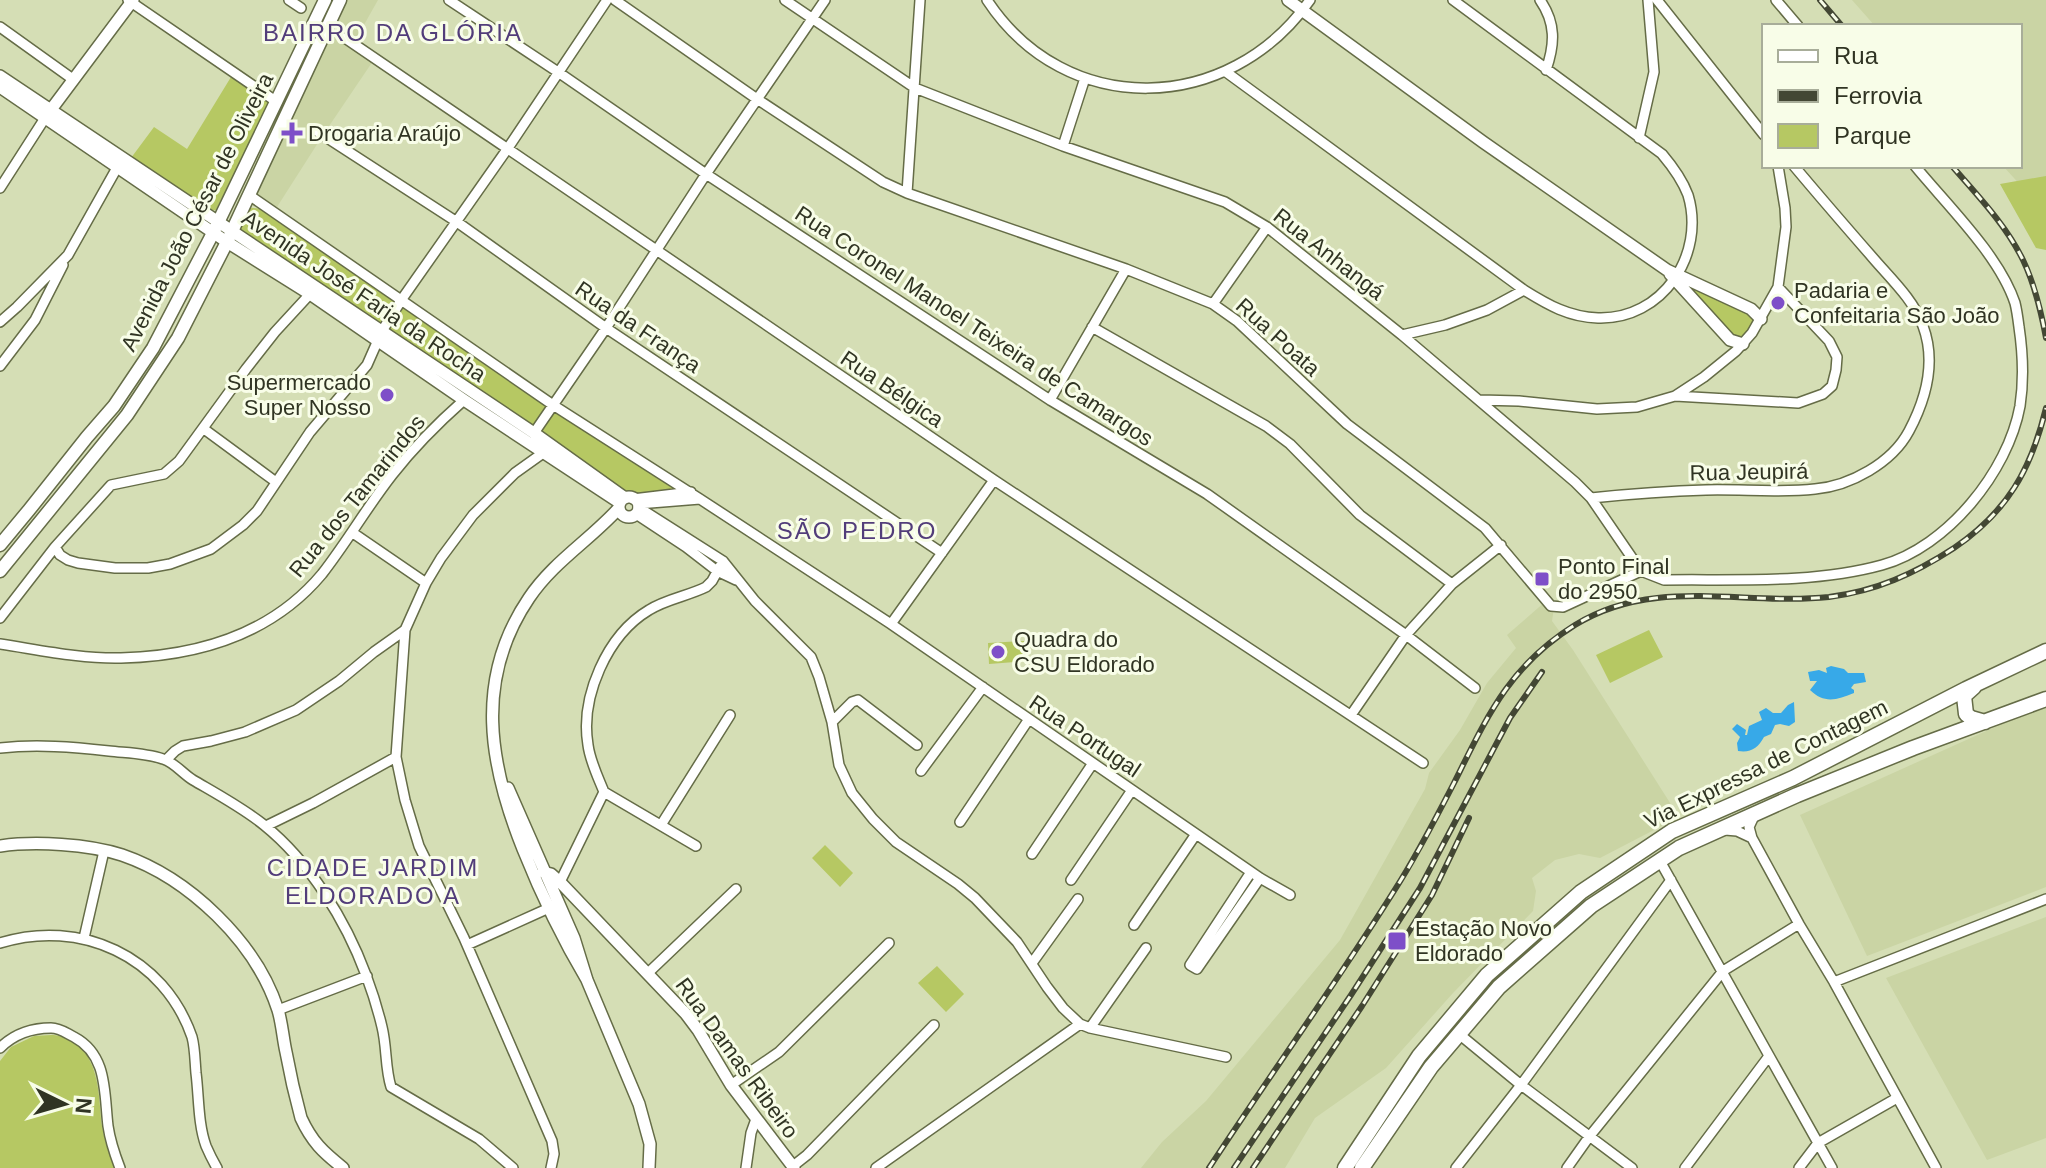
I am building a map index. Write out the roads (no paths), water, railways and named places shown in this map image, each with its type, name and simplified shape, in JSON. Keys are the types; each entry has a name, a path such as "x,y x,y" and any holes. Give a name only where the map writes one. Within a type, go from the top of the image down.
{"highway":[{"name":"Via Expressa de Contagem","path":"1345,1168 1419,1056 1487,975 1581,892 1672,831 1793,778 2046,651"},
{"path":"1977,684 1964,696 1964,705 1966,714 1985,722"},
{"name":"Via Expressa de Contagem","path":"1362,1168 1431,1067 1499,987 1591,906 1679,848 1886,759 2046,699"}],"main road":[{"name":"Avenida João César de Oliveira","path":"0,545 114,406 153,348 216,228 325,0"},
{"name":"Avenida João César de Oliveira","path":"0,571 127,415 178,338 340,0"}],"street":[{"path":"289,0 301,8"},
{"name":"Rua Coronel Manoel Teixeira de Camargos","path":"449,0 706,174 1050,400 1207,494 1406,635 1475,688"},
{"path":"55,547 60,555 78,563 134,568 170,564 211,549 257,511 310,432 367,365 402,299 607,0"},
{"name":"Rua Poata","path":"615,0 883,182 1126,269 1213,304 1237,321 1347,424 1485,528 1551,606 1563,607 1641,571"},
{"name":"Rua Anhangá","path":"785,0 915,88 1063,146 1225,202 1267,227 1402,335 1575,482 1591,498 1641,571"},
{"path":"534,433 825,0"},
{"path":"907,193 920,0"},
{"path":"987,0 1002,22 1025,44 1051,61 1085,78 1130,88 1163,89 1226,72 1259,52 1310,0"},
{"path":"1288,0 1673,275 1751,309 1761,319"},
{"path":"1226,72 1524,290 1561,311 1604,318 1623,314 1660,295 1687,255 1692,237 1688,197 1679,174 1662,154 1453,0"},
{"path":"1540,0 1553,30 1553,50 1546,70"},
{"path":"1639,138 1654,72 1648,0"},
{"path":"1657,0 1762,132"},
{"path":"1776,0 1796,24"},
{"path":"0,188 48,113 131,1 277,102"},
{"path":"0,27 74,80"},
{"name":"Rua Bélgica","path":"345,38 994,480 1423,763"},
{"name":"Avenida José Faria da Rocha","path":"0,76 118,166 216,228"},
{"path":"1063,146 1085,78"},
{"name":"Avenida José Faria da Rocha","path":"0,87 48,113 310,294 380,336 464,400 630,506"},
{"name":"Rua da França","path":"315,130 457,222 606,328 942,553"},
{"path":"0,366 35,320 118,166"},
{"path":"1480,400 1597,409 1637,407 1675,396 1704,377 1743,344 1778,287 1786,227 1778,168"},
{"name":"Rua Jeupirá","path":"1591,498 1705,490 1816,489 1863,474 1887,458 1907,434 1920,410 1928,383 1928,349 1923,325 1907,297 1796,168"},
{"path":"1641,571 1664,580 1823,577 1883,565 1930,542 1973,503 2000,460 2019,409 2024,371 2015,304 2000,272 1977,240 1917,168"},
{"name":"Rua Portugal","path":"249,195 553,405 891,624 1256,875 1290,895"},
{"path":"1213,304 1267,227"},
{"name":"Avenida José Faria da Rocha","path":"229,237 534,433 630,506"},
{"path":"0,322 68,255"},
{"path":"1050,400 1126,269"},
{"path":"1673,275 1730,340 1743,344"},
{"path":"1675,396 1798,403 1823,394 1832,386 1837,357 1829,341 1778,287"},
{"path":"1402,335 1445,325 1487,310 1524,290"},
{"path":"0,618 55,547 111,485 164,474 179,461 275,332 310,294"},
{"path":"17,307 35,320"},
{"path":"1092,327 1266,426 1290,444 1360,515 1452,584"},
{"name":"Rua dos Tamarindos","path":"0,644 118,658 191,651 237,637 280,613 319,576 392,475 426,435 464,400"},
{"path":"204,429 276,482"},
{"path":"543,453 515,473 473,515 426,583 405,630 396,757 419,846 467,945 552,1141 554,1154 551,1168"},
{"path":"891,624 994,480"},
{"path":"587,980 562,937 509,815 492,736 496,674 503,650 527,600 564,557 630,506 691,492"},
{"path":"630,506 700,499"},
{"path":"630,506 723,561 738,581 811,657 832,722 839,765 852,793 896,842 975,898 1017,942 1063,1008 1080,1024 1226,1057"},
{"path":"630,506 717,571 738,581"},
{"path":"0,524 11,533"},
{"path":"353,533 426,583"},
{"path":"1351,715 1406,635 1452,584 1501,545"},
{"path":"696,846 604,792 588,745 587,720 590,695 599,668 628,627 648,610 706,587 723,561"},
{"path":"167,759 183,746 245,732 296,710 405,630"},
{"path":"921,771 983,687"},
{"path":"832,722 858,700 917,745"},
{"path":"661,825 730,715"},
{"path":"960,822 1029,719"},
{"path":"0,748 72,747 167,759 187,776 266,826 309,871 349,937 367,976 383,1028 391,1087 479,1139 513,1168"},
{"path":"266,826 396,757"},
{"path":"1032,854 1093,763"},
{"path":"497,764 574,938 612,1044 639,1104 650,1144 649,1168"},
{"path":"1071,880 1132,790"},
{"path":"560,882 604,792"},
{"path":"1755,814 1749,827 1752,838 1936,1168"},
{"path":"1721,830 1737,831 1752,838"},
{"path":"1134,925 1196,834"},
{"path":"0,846 40,843 124,856 159,872 189,892 226,924 258,968 278,1010 301,1118 308,1134 343,1168"},
{"path":"523,848 535,868 544,871"},
{"path":"84,938 104,851"},
{"path":"1660,861 1832,1168"},
{"name":"Rua Damas Ribeiro","path":"544,871 560,882 686,1014 731,1085 793,1167"},
{"path":"1256,875 1197,969 1190,965 1256,875"},
{"path":"1456,1168 1521,1085 1671,880"},
{"path":"648,973 736,889"},
{"path":"1032,963 1078,899"},
{"path":"1834,982 2046,899"},
{"path":"467,945 549,908 557,912 574,938"},
{"path":"1567,1168 1723,971 1799,924"},
{"path":"0,943 39,935 84,938 136,961 164,986 179,1007 193,1040 203,1130 217,1168"},
{"path":"731,1085 779,1052 889,943"},
{"path":"1090,1028 1146,948"},
{"path":"278,1010 367,976"},
{"path":"876,1168 1080,1024"},
{"path":"793,1167 934,1025"},
{"path":"0,1048 7,1041 32,1029 58,1028 81,1040 97,1059 103,1072 109,1128 120,1168"},
{"path":"1459,1034 1632,1168"},
{"path":"1685,1168 1769,1056"},
{"path":"1799,1168 1818,1143 1897,1098"},
{"path":"746,1168 756,1119"}],"water":[{"path":"1831,666 1848,673 1864,673 1866,682 1854,684 1851,688 1854,693 1842,697 1820,697 1810,690 1817,681 1810,681 1808,672 1819,670 1827,673 1826,668"},
{"path":"1794,702 1795,722 1789,726 1775,725 1771,734 1754,749 1738,751 1740,737 1732,729 1737,724 1746,730 1747,735 1749,726 1762,720 1759,712 1766,708 1773,713 1781,713"}],"railway":[{"path":"1820,0 1840,24"},
{"path":"1954,168 1991,211 2016,247 2034,289 2046,338"},
{"path":"1209,1168 1394,891 1489,715 1516,676 1533,658 1575,625 1605,610 1636,601 1699,596 1829,597 1879,586 1924,566 1973,534 2002,504 2033,451 2046,408"},
{"path":"1234,1168 1420,888 1510,718 1542,672"},
{"path":"1253,1168 1432,895 1469,818"}],"place":[{"name":"Drogaria Araújo","path":"292,133"},
{"name":"Padaria e Confeitaria São João","path":"1778,303"},
{"name":"Supermercado Super Nosso","path":"387,395"},
{"name":"Ponto Final do 2950","path":"1542,579"},
{"name":"Quadra do CSU Eldorado","path":"998,652"},
{"name":"Estação Novo Eldorado","path":"1397,941"}],"district":[{"name":"BAIRRO DA GLÓRIA","path":"393,32"},
{"name":"SÃO PEDRO","path":"857,530"},
{"name":"CIDADE JARDIM ELDORADO A","path":"373,881"}]}
